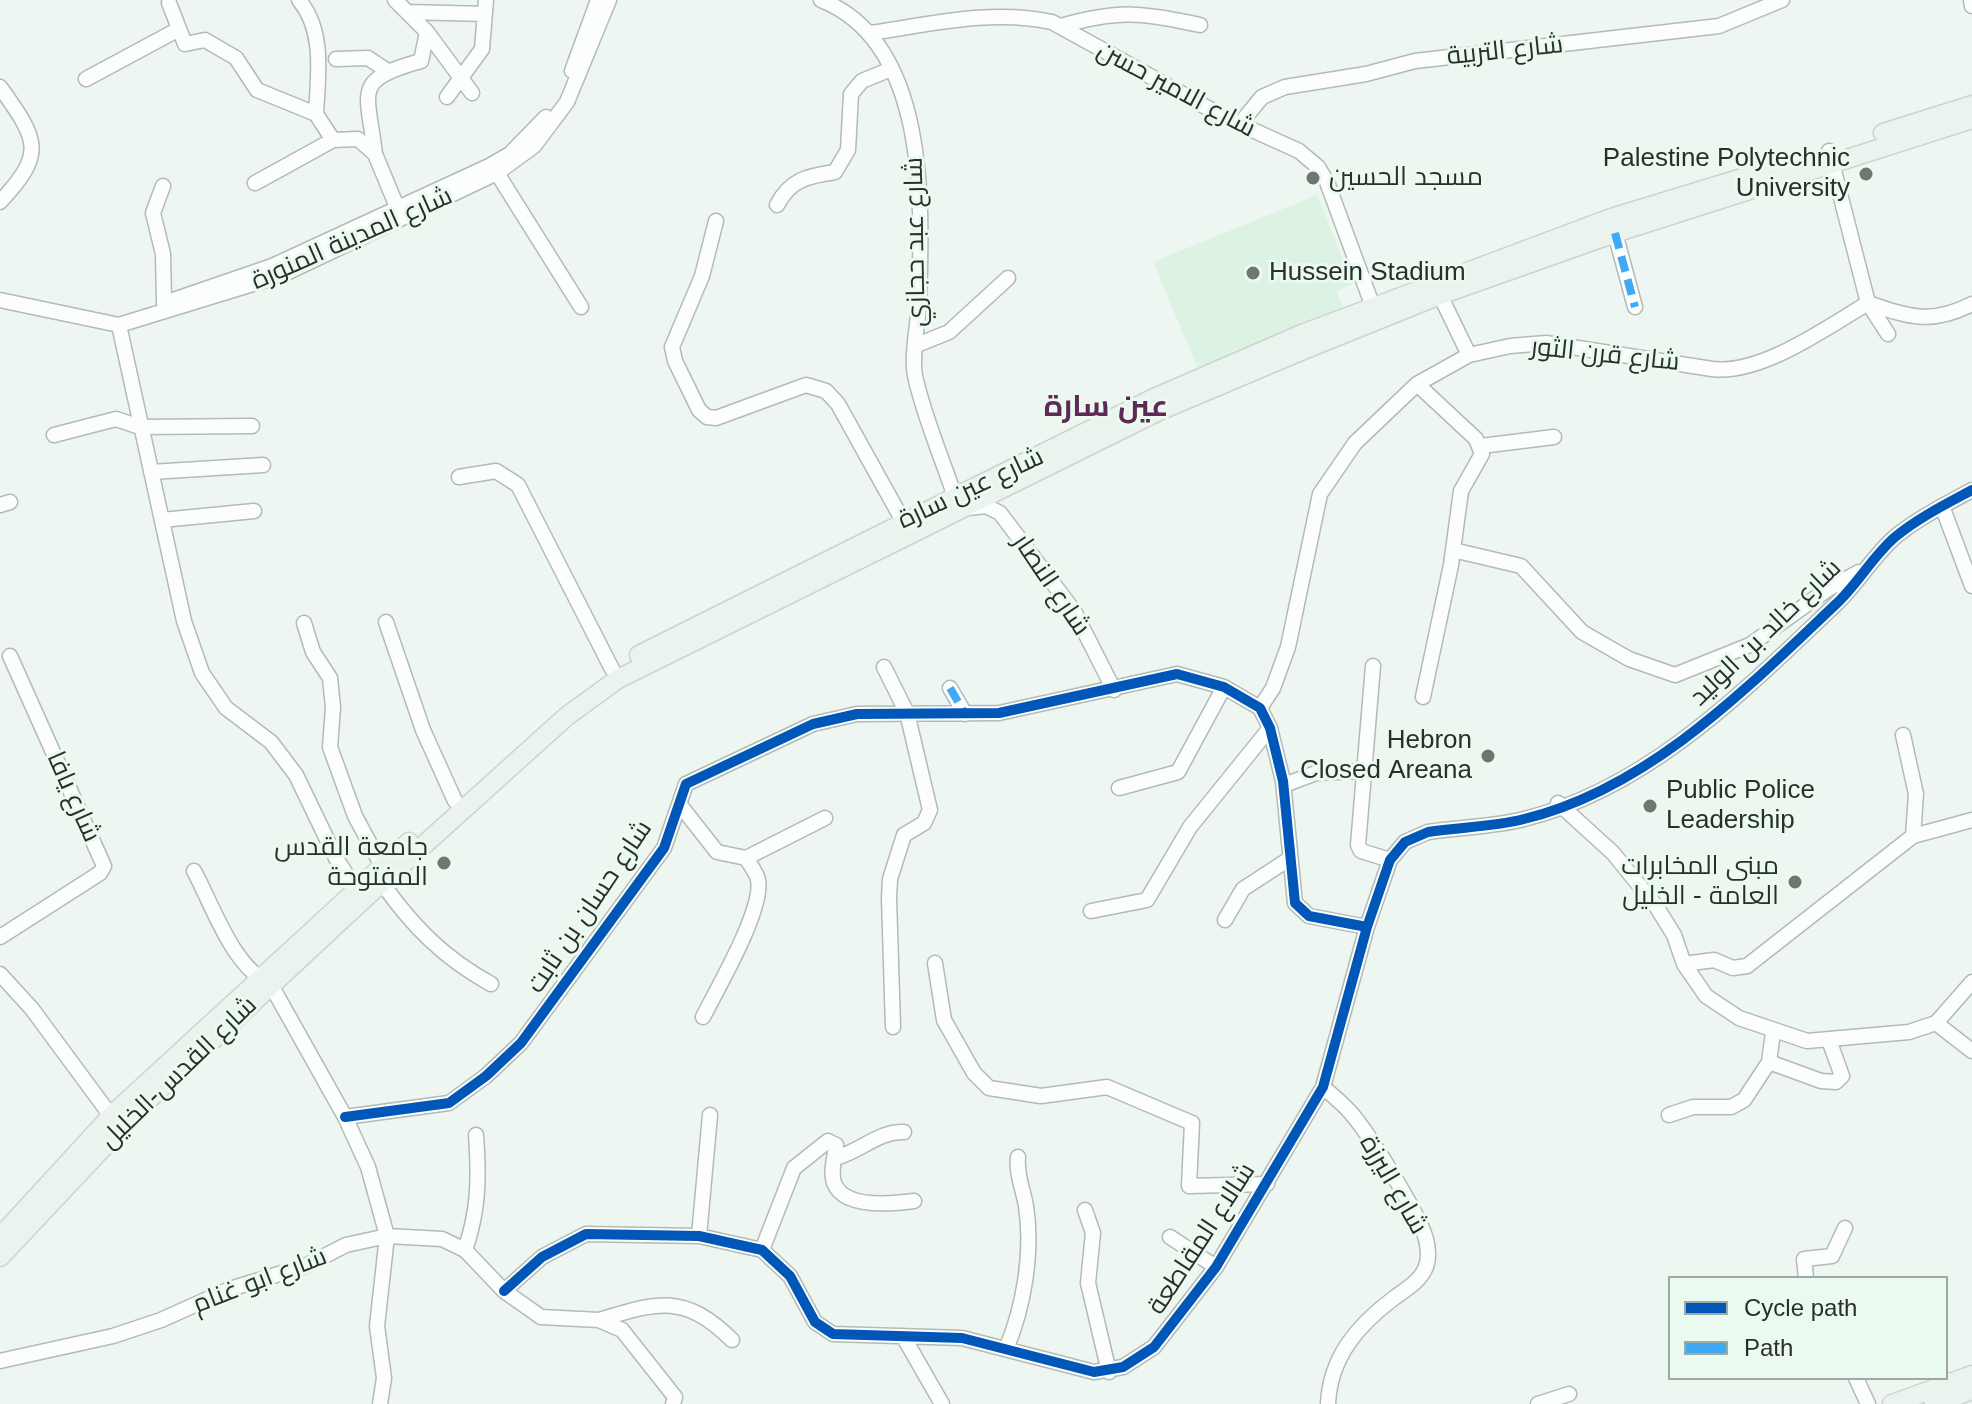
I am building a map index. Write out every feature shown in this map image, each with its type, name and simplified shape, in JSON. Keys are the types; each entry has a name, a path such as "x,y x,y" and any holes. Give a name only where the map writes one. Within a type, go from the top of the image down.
{"main road":[{"name":"شارع عين سارة","path":"1375,313 1440,295 1972,105"},
{"name":"شارع عين سارة","path":"360,893 592,695 644,665 961,502 1375,313 1611,218 1972,119"},
{"name":"شارع عين سارة","path":"382,875 455,801 562,705 612,669 903,521 961,502"},
{"name":"شارع القدس-الخليل","path":"0,1237 111,1116 360,893"},
{"name":"شارع القدس-الخليل","path":"0,1257 264,982"},
{"path":"1892,1404 1972,1375"},
{"path":"1934,1404 1972,1390"}],"street":[{"path":"299,0 311,15 319,60 316,114"},
{"path":"395,0 427,32 462,75 472,93"},
{"name":"شارع المدينة المنورة","path":"0,292 116,316 272,266 489,166 510,154 539,127 564,88 598,0"},
{"name":"شارع المدينة المنورة","path":"0,300 119,325 282,275 497,173 534,146 567,102 609,0"},
{"name":"شارع عبد حجازي","path":"821,0 845,12 870,33 891,69 909,117 917,166 921,242 915,373 961,502"},
{"name":"شارع التربية","path":"1239,125 1262,97 1285,87 1366,74 1415,61 1719,26 1782,0"},
{"path":"1971,0 1972,6"},
{"path":"169,3 185,44 205,40 236,58 257,90 316,114 333,140"},
{"path":"409,12 486,7 482,49 447,97"},
{"path":"1061,26 1099,15 1137,12 1200,25"},
{"name":"شارع الامير حسن","path":"870,33 989,15 1022,16 1061,26 1088,44 1239,125 1299,151 1318,167 1375,313"},
{"path":"86,79 179,29"},
{"path":"397,207 375,154 368,92 373,79 386,70 421,61 427,32"},
{"path":"336,59 368,58 386,70"},
{"path":"777,205 786,188 813,175 835,172 848,150 851,94 862,81 891,69"},
{"path":"0,87 30,137 33,152 26,175 0,202"},
{"path":"255,183 333,140 358,139 375,154"},
{"path":"1831,156 1868,303 1888,334"},
{"path":"497,173 581,307"},
{"path":"163,186 153,213 163,254 164,303"},
{"path":"716,221 702,276 672,347 675,361 700,412 716,418 806,385 826,391 838,404 903,521"},
{"path":"1615,233 1635,307"},
{"path":"917,345 949,332 1008,278"},
{"path":"1440,295 1469,355"},
{"path":"1868,303 1908,317 1946,317 1972,304"},
{"name":"شارع قرن الثور","path":"1260,708 1273,688 1288,647 1320,494 1355,443 1417,384 1469,355 1510,346 1546,343 1712,369 1739,369 1822,331 1868,303"},
{"path":"119,325 184,621 202,673 226,708 271,742 296,775 336,858 360,893"},
{"path":"1417,384 1459,420 1481,446 1481,461 1461,491 1453,550 1423,697"},
{"path":"54,435 116,419 140,427 252,426"},
{"path":"1481,446 1554,437"},
{"path":"151,472 263,465"},
{"path":"459,477 496,471 518,485 612,669"},
{"name":"شارع خالد بن الوليد","path":"1390,860 1414,836 1499,821 1559,805 1605,779 1624,775 1697,730 1839,602 1863,570 1894,538 1972,490"},
{"name":"شارع النصار","path":"961,502 986,506 1000,513 1074,611 1114,690"},
{"path":"1942,506 1972,586"},
{"path":"162,520 254,511"},
{"path":"1453,550 1521,566 1582,632 1629,659 1675,675 1750,645 1828,589 1863,570"},
{"path":"386,622 423,730 455,801"},
{"path":"304,623 313,652 331,685 330,747 355,816 382,875 412,926 442,953 491,984"},
{"name":"شارع يافا","path":"0,937 101,873 104,866 10,656"},
{"path":"1260,708 1270,728 1284,785 1293,896 1302,911 1319,919 1367,927 1390,860 1370,856 1358,845 1373,666"},
{"path":"884,667 907,713 930,810 924,823 904,835 890,879 893,1027"},
{"name":"شارع حسان بن ثابت","path":"345,1117 449,1103 486,1076 521,1043 664,848 686,784 813,724 857,714 999,713 1114,690 1142,679 1177,674 1224,687 1260,708"},
{"path":"1119,788 1178,772 1224,687"},
{"path":"950,688 964,707 965,714"},
{"path":"1091,911 1148,898 1190,827 1270,728"},
{"path":"1903,735 1916,794 1913,836"},
{"path":"1284,785 1316,773 1362,771"},
{"path":"680,805 717,852 746,858 825,818"},
{"path":"1559,805 1613,853 1618,863 1656,906 1674,935 1684,964 1706,996 1739,1018 1807,1041 1909,1032 1936,1023 1972,982"},
{"path":"1684,964 1714,960 1733,968 1747,966 1913,836 1972,820"},
{"path":"703,1017 739,947 758,898 758,879 746,858"},
{"path":"1225,920 1243,889 1289,859"},
{"path":"194,871 243,963 264,982 345,1117 368,1167 387,1236 377,1326 384,1378 380,1404"},
{"name":"شالاع المقاطعة","path":"1109,1372 1138,1360 1154,1347 1216,1267 1267,1184 1323,1087 1367,927"},
{"path":"935,963 944,1020 974,1073 989,1088 1041,1096 1107,1087 1192,1123 1189,1186 1267,1184"},
{"path":"0,974 32,1009 111,1116"},
{"path":"1936,1023 1972,1051"},
{"path":"1669,1115 1693,1107 1731,1107 1744,1100 1769,1062 1773,1032"},
{"path":"1769,1062 1821,1081 1836,1082 1842,1076 1829,1040"},
{"name":"شارع اليرزة","path":"1323,1087 1351,1112 1419,1224 1428,1251 1426,1268 1418,1280 1381,1308 1345,1346 1335,1367 1328,1404"},
{"path":"699,1236 710,1115"},
{"path":"835,1158 856,1153 886,1133 904,1132"},
{"path":"465,1250 476,1218 479,1192 476,1135"},
{"path":"762,1250 794,1168 828,1141 835,1144 835,1186 849,1198 879,1206 914,1201"},
{"path":"1006,1349 1019,1319 1028,1238 1026,1206 1017,1169 1018,1157"},
{"path":"504,1291 542,1257 586,1234 699,1236 762,1250 790,1276 822,1330 846,1336 962,1338 1078,1370 1109,1372 1088,1283 1093,1233 1085,1210"},
{"path":"1806,1276 1804,1259 1832,1256 1845,1228"},
{"name":"شارع ابو غنام","path":"0,1361 113,1336 161,1320 230,1289 305,1266 346,1245 387,1236 442,1239 465,1250 504,1291 541,1317 599,1320"},
{"path":"1170,1237 1216,1267"},
{"path":"599,1320 654,1304 677,1306 709,1317 732,1340"},
{"path":"599,1320 622,1330 675,1397 673,1404"},
{"path":"903,1336 942,1404"},
{"path":"1857,1380 1868,1404"},
{"path":"1538,1404 1569,1394"}],"green space":[{"name":"Hussein Stadium","path":"1317,195 1353,284 1337,291 1344,310 1198,369 1153,262"}],"marked path":[{"path":"1615,233 1635,307"},
{"path":"950,688 965,714"}],"cycle path":[{"path":"504,1291 542,1257 586,1234 699,1236 762,1250 790,1276 815,1322 833,1334 962,1338 1094,1372 1123,1367 1154,1347 1216,1267 1323,1087 1367,927 1390,860 1405,842 1428,832 1513,822 1569,805 1653,761 1692,733 1766,670 1843,597 1895,537 1923,517 1972,490"},
{"path":"345,1117 449,1103 486,1076 521,1043 664,848 686,784 813,724 857,714 999,713 1177,674 1224,687 1260,708 1270,728 1283,781 1295,903 1309,916 1367,927"}],"place":[{"name":"Palestine Polytechnic University","path":"1866,174"},
{"name":"مسجد الحسين","path":"1313,178"},
{"name":"Hussein Stadium","path":"1253,273"},
{"name":"Hebron Closed Areana","path":"1488,756"},
{"name":"Public Police Leadership","path":"1650,806"},
{"name":"جامعة القدس المفتوحة","path":"444,863"},
{"name":"مبنى المخابرات العامة - الخليل","path":"1795,882"}],"district":[{"name":"عين سارة","path":"1106,408"}]}
